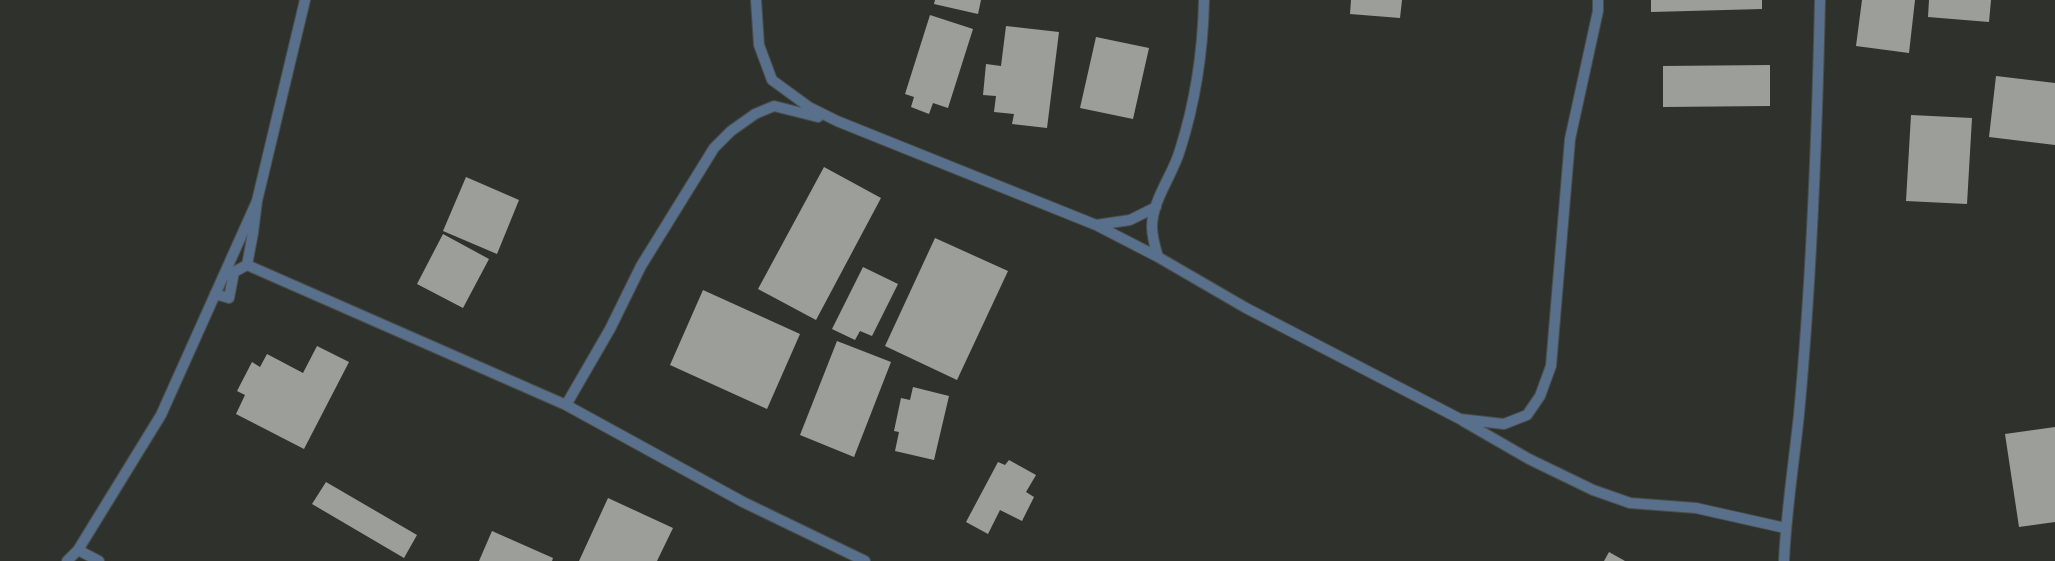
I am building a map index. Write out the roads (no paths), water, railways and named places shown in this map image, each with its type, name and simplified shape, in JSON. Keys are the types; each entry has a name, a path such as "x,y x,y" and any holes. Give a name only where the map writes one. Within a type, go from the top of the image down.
{"street":[{"path":"247,265 253,233 256,201 305,0"},
{"path":"756,0 759,45 772,80 809,107 837,121 1096,225 1158,257 1246,308 1460,419 1529,459 1593,490 1630,503 1696,508 1785,528"},
{"path":"1158,257 1152,226 1156,208 1180,151 1193,99 1204,20 1204,0"},
{"path":"1460,419 1504,424 1527,415 1540,396 1551,366 1570,139 1598,11 1598,0"},
{"path":"1784,561 1785,528 1799,414 1812,223 1820,0"},
{"path":"566,404 610,329 641,266 714,148 731,132 755,114 774,106 837,121"},
{"path":"67,561 78,550 161,414 256,201"},
{"path":"1096,225 1130,220 1156,208"},
{"path":"247,265 566,404 743,502 865,561"},
{"path":"215,294 229,298 234,272 247,265"},
{"path":"78,550 99,561"}]}
